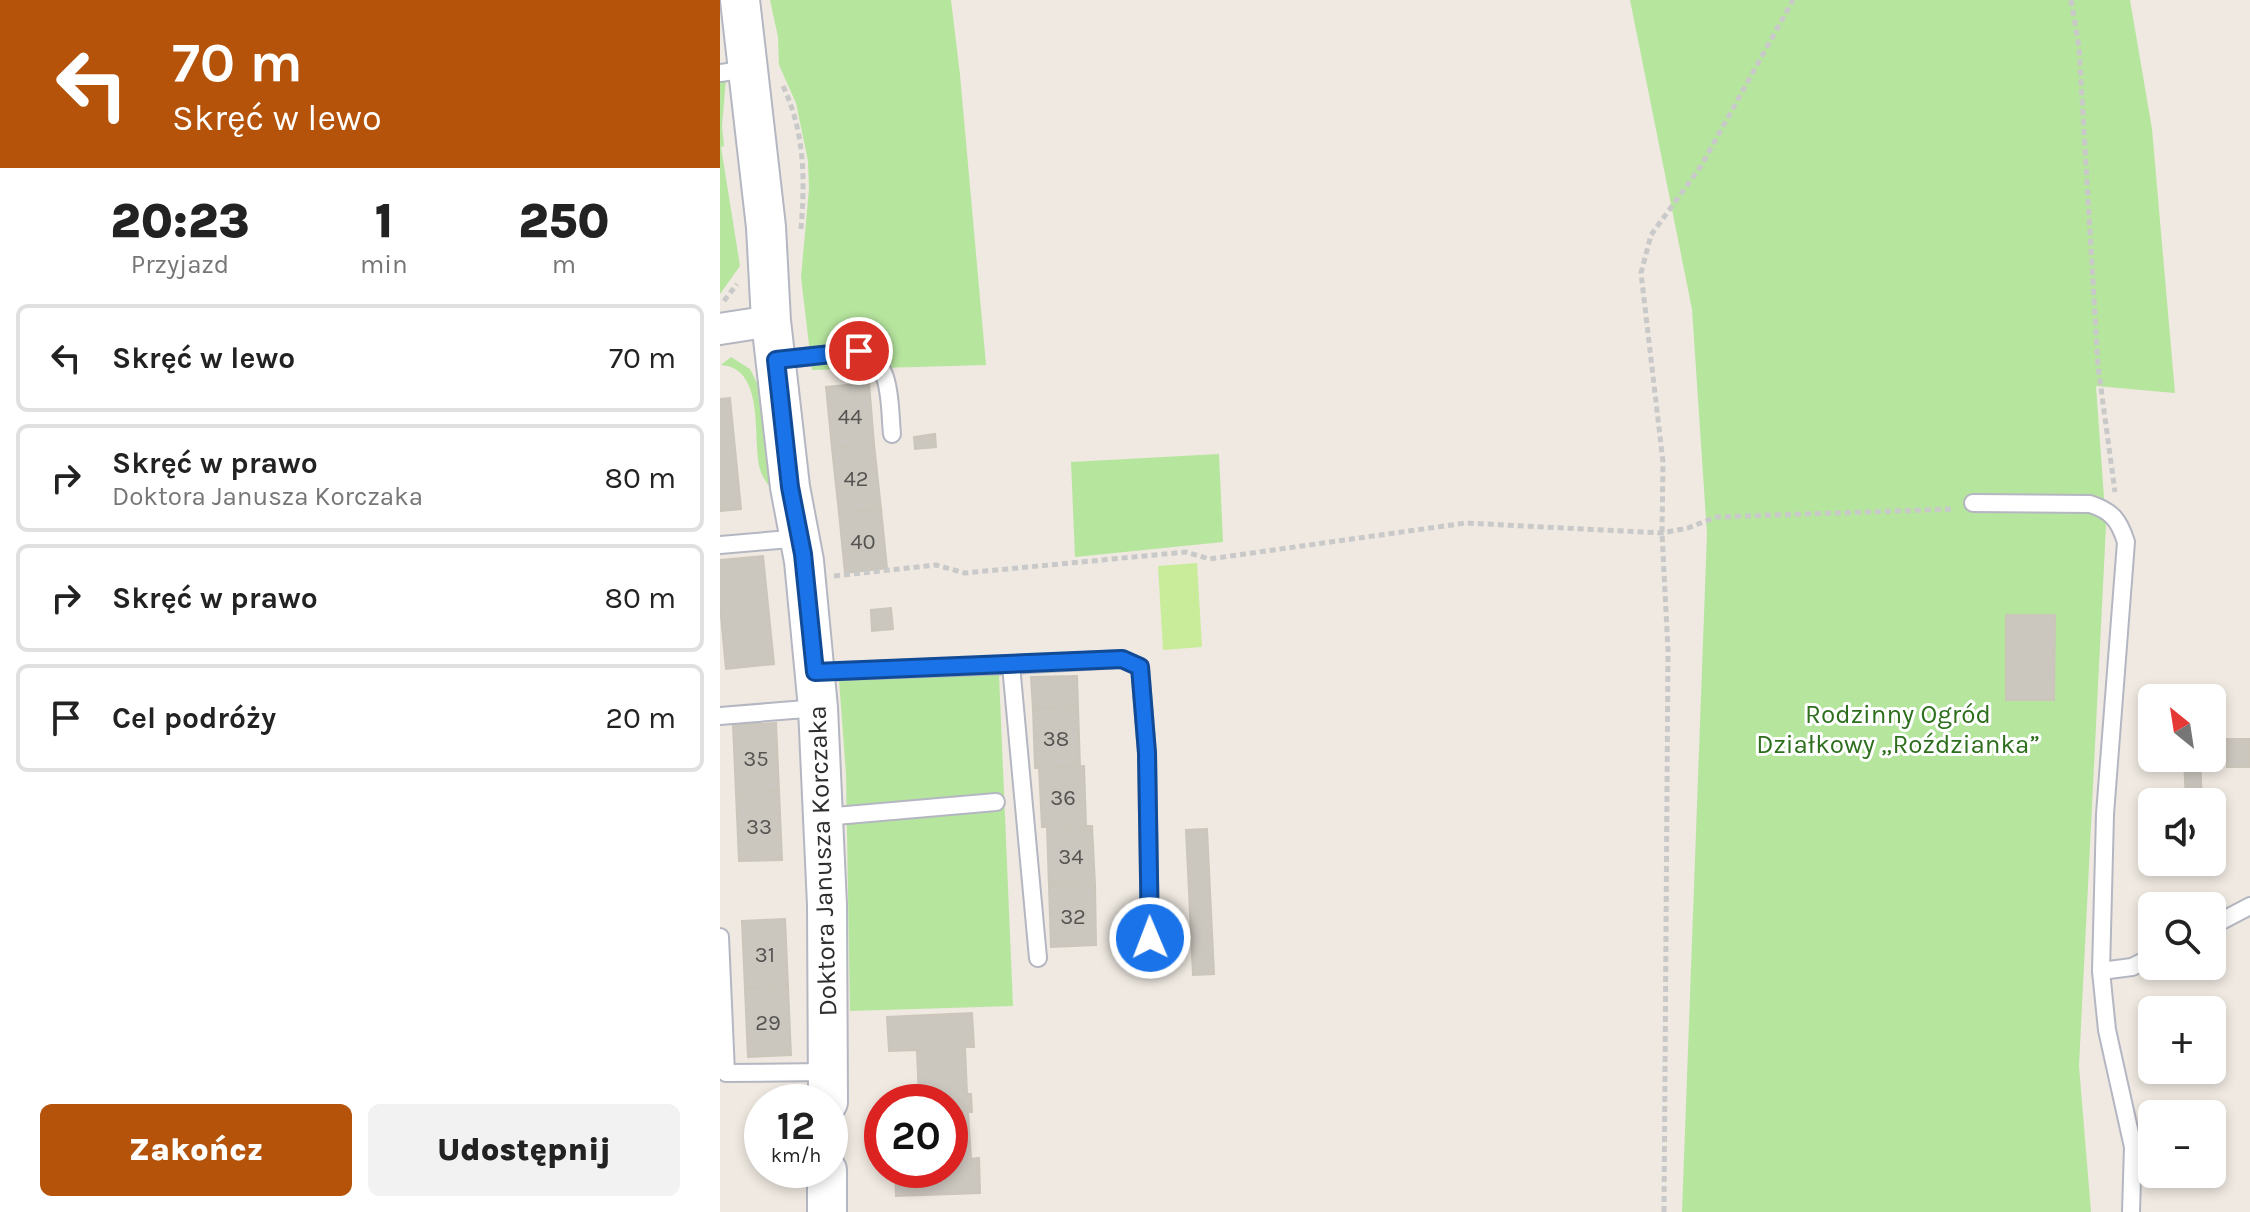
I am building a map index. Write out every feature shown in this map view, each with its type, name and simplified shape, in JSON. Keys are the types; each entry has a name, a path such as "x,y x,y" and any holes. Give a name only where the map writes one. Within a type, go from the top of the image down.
{"street":[{"name":"Doktora Janusza Korczaka","path":"740,0 734,71 766,227 771,321 790,487 801,538 817,690 824,817 828,1084"},
{"path":"720,329 771,321"},
{"path":"827,1188 827,1212"}],"lane":[{"path":"776,360 859,351 871,354 880,362 887,382 892,434"},
{"path":"1973,503 2090,504 2107,509 2112,514 2120,523 2126,542 2105,814 2101,971 2107,1030 2133,1147 2131,1212"},
{"path":"720,545 801,538"},
{"path":"720,716 817,690 1011,665 1122,659 1140,667 1147,753 1150,938"},
{"path":"1011,665 1038,958"},
{"path":"824,817 996,802"},
{"path":"2226,919 2250,906"},
{"path":"720,937 726,1073 806,1084"},
{"path":"2101,971 2138,964"}],"path":[{"path":"1664,1212 1668,650 1662,533 1663,462 1641,273 1651,235 1701,166 1793,0"},
{"path":"2071,0 2079,47 2098,366 2111,476 2117,500 2112,514"},
{"path":"720,307 739,281 745,280"},
{"path":"825,577 936,565 965,573 1186,552 1209,559 1466,523 1662,533 1688,528 1716,517 1951,510 1973,503"}],"green space":[{"path":"770,0 951,0 986,365 812,370 801,277 809,189 808,161 796,103 779,65 778,37"},
{"name":"Rodzinny Ogród Działkowy „Roździanka”","path":"1630,0 2130,0 2152,129 2175,393 2096,386 2106,526 2079,1066 2091,1212 1682,1212 1707,534 1692,309"},
{"path":"726,79 722,126 724,146 721,147 740,266 720,294 720,80"},
{"path":"731,357 750,369 760,389 772,491 760,469 751,391 745,378 735,369 721,365"},
{"path":"1219,454 1223,542 1075,557 1071,462"},
{"path":"1197,563 1202,647 1163,650 1158,566"},
{"path":"999,674 1013,1006 850,1011 846,774 839,680"}],"building":[{"path":"869,383 874,444 832,448 826,387"},
{"path":"730,398 741,509 720,511 720,399"},
{"path":"935,434 936,447 915,449 914,437"},
{"path":"874,444 881,509 839,513 832,448"},
{"path":"881,509 887,568 845,573 839,513"},
{"path":"763,556 774,664 726,669 720,606 720,560"},
{"path":"891,608 893,629 872,631 871,610"},
{"path":"2006,615 2055,615 2054,700 2006,700"},
{"path":"1077,676 1078,707 1033,709 1031,677"},
{"path":"1078,707 1080,767 1035,768 1033,709"},
{"path":"776,723 779,791 736,793 733,725"},
{"path":"2227,739 2250,739 2250,767 2227,767"},
{"path":"1084,766 1086,826 1042,827 1039,768"},
{"path":"2185,772 2201,772 2201,788 2185,788"},
{"path":"779,791 782,860 739,861 736,793"},
{"path":"1092,826 1095,885 1049,886 1047,827"},
{"path":"1207,829 1214,974 1193,975 1186,830"},
{"path":"1095,885 1096,945 1051,947 1049,886"},
{"path":"785,919 788,987 745,989 742,921"},
{"path":"788,987 791,1055 748,1057 745,989"},
{"path":"972,1013 974,1047 965,1047 967,1084 918,1084 917,1050 889,1051 887,1017"},
{"path":"968,1094 971,1094 972,1112 968,1112"},
{"path":"968,1112 971,1159 979,1158 980,1193 896,1196 896,1188 968,1188"}],"route":[{"path":"859,351 776,360 790,487 803,554 815,672 1122,659 1140,667 1147,753 1150,938"}]}
